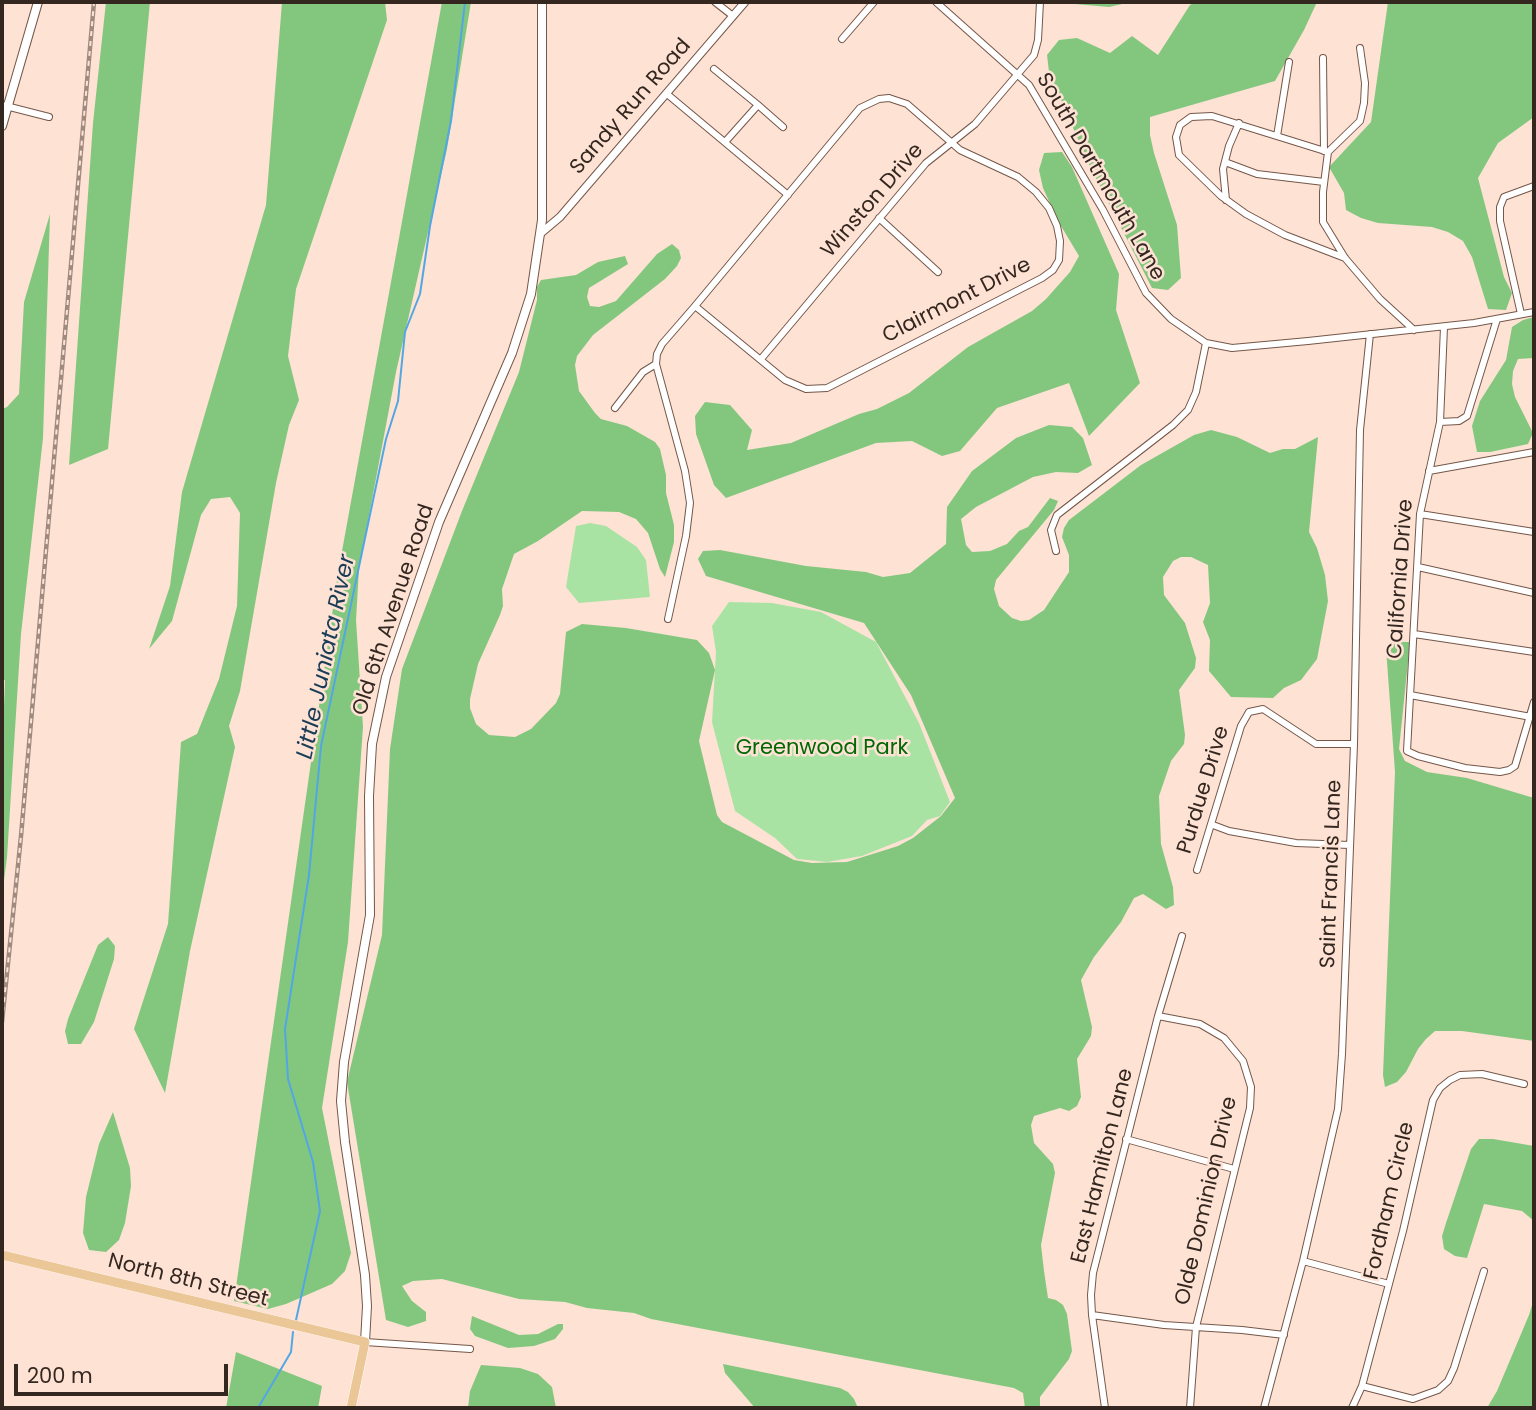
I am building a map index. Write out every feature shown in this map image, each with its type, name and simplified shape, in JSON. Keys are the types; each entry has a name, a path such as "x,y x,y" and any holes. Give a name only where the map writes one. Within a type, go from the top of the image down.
{"main road":[{"path":"2,126 5,105 38,2"},
{"name":"Old 6th Avenue Road","path":"351,1408 365,1342 367,1306 341,1101 346,1050 370,915 370,772 376,721 386,677 445,505 496,392 523,322 535,272 541,233 542,2"},
{"name":"North 8th Street","path":"2,1255 365,1342"}],"street":[{"path":"715,2 733,16"},
{"name":"Sandy Run Road","path":"541,233 560,217 745,2"},
{"path":"842,39 874,2"},
{"name":"South Dartmouth Lane","path":"936,2 1030,85 1103,210 1146,293 1171,318 1206,343 1232,348 1444,327 1534,312"},
{"name":"Winston Drive","path":"761,359 926,163 975,124 1034,55 1038,40 1040,2"},
{"path":"1326,151 1360,121 1365,83 1360,48"},
{"path":"1323,58 1326,151 1323,222 1345,258 1380,299 1414,330"},
{"path":"1278,136 1289,62"},
{"path":"714,69 783,127"},
{"path":"667,94 788,195"},
{"name":"Clairmont Drive","path":"615,408 643,372 656,364 662,344 860,108 879,99 899,100 907,104 960,150 1017,177 1036,192 1057,226 1060,251 1053,270 827,388 806,389 785,380 695,306"},
{"path":"5,105 49,117"},
{"path":"725,142 758,105"},
{"path":"1326,151 1212,116 1191,117 1180,125 1176,137 1179,155 1226,200 1285,235 1345,258"},
{"path":"1226,200 1223,169 1239,123"},
{"path":"1225,162 1257,174 1324,182"},
{"path":"1521,314 1500,221 1500,207 1504,197 1534,186"},
{"path":"879,218 938,272"},
{"path":"1440,422 1459,421 1467,416 1497,319"},
{"name":"California Drive","path":"1444,327 1440,422 1420,514 1407,751 1465,768 1500,772 1509,770 1515,766 1531,717"},
{"name":"Saint Francis Lane","path":"1264,1408 1303,1261 1338,1109 1354,744 1360,430 1370,334"},
{"path":"1056,551 1051,530 1057,514 1173,425 1188,410 1196,392 1206,343"},
{"path":"656,364 685,471 690,503 686,536 668,619"},
{"path":"1429,471 1534,452"},
{"path":"1420,514 1534,532"},
{"path":"1418,567 1534,593"},
{"path":"1414,634 1534,652"},
{"path":"1410,695 1531,717 1534,702"},
{"name":"Purdue Drive","path":"1197,870 1213,825 1241,726 1249,712 1263,709 1316,744 1354,744"},
{"path":"1213,825 1228,831 1286,841 1349,845"},
{"name":"East Hamilton Lane","path":"1105,1408 1092,1315 1093,1273 1158,1016 1182,936"},
{"name":"Olde Dominion Drive","path":"1158,1016 1200,1024 1224,1038 1243,1062 1251,1087 1250,1108 1196,1327 1190,1408"},
{"name":"Fordham Circle","path":"1352,1408 1362,1386 1403,1231 1429,1113 1440,1088 1450,1080 1472,1074 1524,1084"},
{"path":"1126,1139 1234,1169"},
{"path":"1303,1261 1388,1284"},
{"path":"1362,1386 1413,1399 1438,1390 1448,1381 1484,1271"},
{"path":"1092,1315 1284,1335"},
{"path":"365,1342 470,1349"}],"green space":[{"path":"106,2 150,2 108,449 69,465 93,123"},
{"path":"282,2 385,2 387,20 296,289 288,356 299,400 289,425 276,483 240,691 229,726 235,747 190,951 165,1093 134,1029 168,924 181,742 197,734 219,679 237,606 240,513 230,497 211,499 201,515 172,621 149,649 170,586 182,492 266,205"},
{"path":"442,2 471,2 447,149 396,372 359,569 356,620 363,727 348,942 322,1108 351,1253 345,1271 332,1284 268,1309 234,1301 338,573"},
{"path":"1052,2 1131,2 1109,7"},
{"path":"1195,2 1317,2 1275,81 1150,117 1154,153 1177,225 1181,278 1168,290 1152,288 1090,167 1049,72 1047,55 1059,40 1077,38 1110,53 1132,36 1158,55 1190,5"},
{"path":"1388,2 1534,2 1534,117 1498,143 1478,178 1504,277 1512,293 1506,310 1488,309 1472,257 1463,241 1432,227 1378,223 1346,210 1344,193 1329,167 1371,122"},
{"path":"1062,152 1072,167 1119,274 1116,310 1140,383 1089,436 1069,383 997,408 960,451 942,456 912,441 876,443 726,498 714,485 696,434 695,416 705,402 730,405 752,430 747,450 791,443 877,409 909,393 968,347 1032,311 1046,299 1070,272 1079,256 1058,221 1043,188 1039,170 1044,153"},
{"path":"50,214 43,438 21,634 7,857 2,896 5,680 2,681 2,409 19,394 24,302"},
{"path":"672,244 679,250 681,258 677,266 665,279 593,335 577,356 575,365 579,391 601,419 627,426 655,442 660,449 674,525 674,542 665,577 648,533 636,519 619,512 582,511 514,554 502,589 503,606 478,664 470,708 476,724 489,735 515,737 531,729 556,703 560,694 566,632 582,624 626,628 697,640 709,653 715,670 699,741 717,815 722,822 794,860 812,863 847,862 898,846 941,816 955,798 911,695 864,623 706,576 698,559 703,551 720,550 806,566 866,572 883,577 910,573 946,544 947,507 972,471 1016,438 1049,425 1072,427 1083,438 1092,465 1078,473 1056,472 1033,477 976,507 961,519 966,545 972,552 990,551 1007,544 1019,531 1028,527 1050,498 1058,501 1054,510 996,580 994,589 999,606 1012,618 1029,620 1044,610 1069,572 1069,555 1062,537 1069,520 1141,465 1194,435 1211,430 1237,437 1270,453 1295,449 1318,437 1309,532 1325,575 1328,601 1317,659 1301,680 1284,688 1273,698 1231,697 1209,671 1210,640 1203,622 1210,603 1208,565 1191,557 1181,557 1173,561 1163,577 1164,595 1185,623 1196,658 1195,668 1179,690 1184,744 1171,761 1159,796 1161,844 1173,887 1174,905 1166,909 1143,894 1134,898 1121,922 1094,957 1081,980 1092,1027 1091,1036 1077,1059 1081,1097 1077,1106 1069,1111 1060,1108 1034,1116 1031,1125 1034,1143 1053,1164 1055,1173 1041,1245 1048,1298 1063,1305 1067,1314 1072,1351 1069,1359 1040,1397 1040,1408 1025,1408 1023,1393 1014,1388 651,1319 634,1313 587,1308 565,1302 519,1299 442,1279 413,1281 402,1286 412,1301 426,1312 426,1321 408,1327 386,1320 347,1082 382,935 390,749 402,669 519,372 537,300 537,287 541,280 576,275 598,262 625,256 628,264 589,288 587,297 590,306 599,307 616,301 657,254"},
{"path":"1534,317 1534,358 1518,359 1512,384 1515,397 1533,433 1528,444 1477,452 1472,426 1480,401 1506,360 1512,327"},
{"path":"590,523 606,526 637,547 646,560 650,597 579,603 566,587 576,526"},
{"name":"Greenwood Park","path":"729,602 772,603 821,612 876,642 919,723 950,802 940,816 927,820 912,836 862,856 827,862 797,859 775,838 735,811 712,722 716,652 712,626"},
{"path":"1392,642 1410,642 1399,749 1405,761 1427,772 1467,778 1534,798 1534,1041 1462,1031 1435,1031 1418,1049 1406,1072 1397,1082 1385,1087 1383,1075 1395,772 1386,648"},
{"path":"108,937 115,946 114,959 94,1022 81,1044 68,1044 65,1031 68,1019 98,945"},
{"path":"113,1112 130,1168 131,1186 125,1223 119,1240 106,1252 89,1250 83,1233 86,1197 99,1144"},
{"path":"1479,1139 1534,1146 1534,1221 1522,1211 1484,1204 1467,1258 1455,1256 1444,1249 1442,1236 1471,1149"},
{"path":"1534,1269 1534,1408 1487,1408 1497,1391 1529,1315 1533,1302"},
{"path":"472,1316 519,1335 538,1334 558,1324 563,1324 563,1329 555,1339 534,1346 508,1348 475,1336 470,1329"},
{"path":"236,1352 322,1386 318,1408 226,1408"},
{"path":"723,1364 840,1388 848,1392 858,1408 755,1408 725,1373"},
{"path":"481,1365 520,1368 538,1374 552,1387 556,1408 468,1408 470,1391"}],"waterway":[{"name":"Little Juniata River","path":"296,1320 320,1211 313,1162 288,1079 285,1029 309,875 321,746 386,439 398,401 405,332 420,294 430,226 451,121 465,2"},
{"name":"Little Juniata River","path":"258,1408 291,1352 293,1332"}],"railway":[{"path":"2,1022 21,836 94,2"}]}
